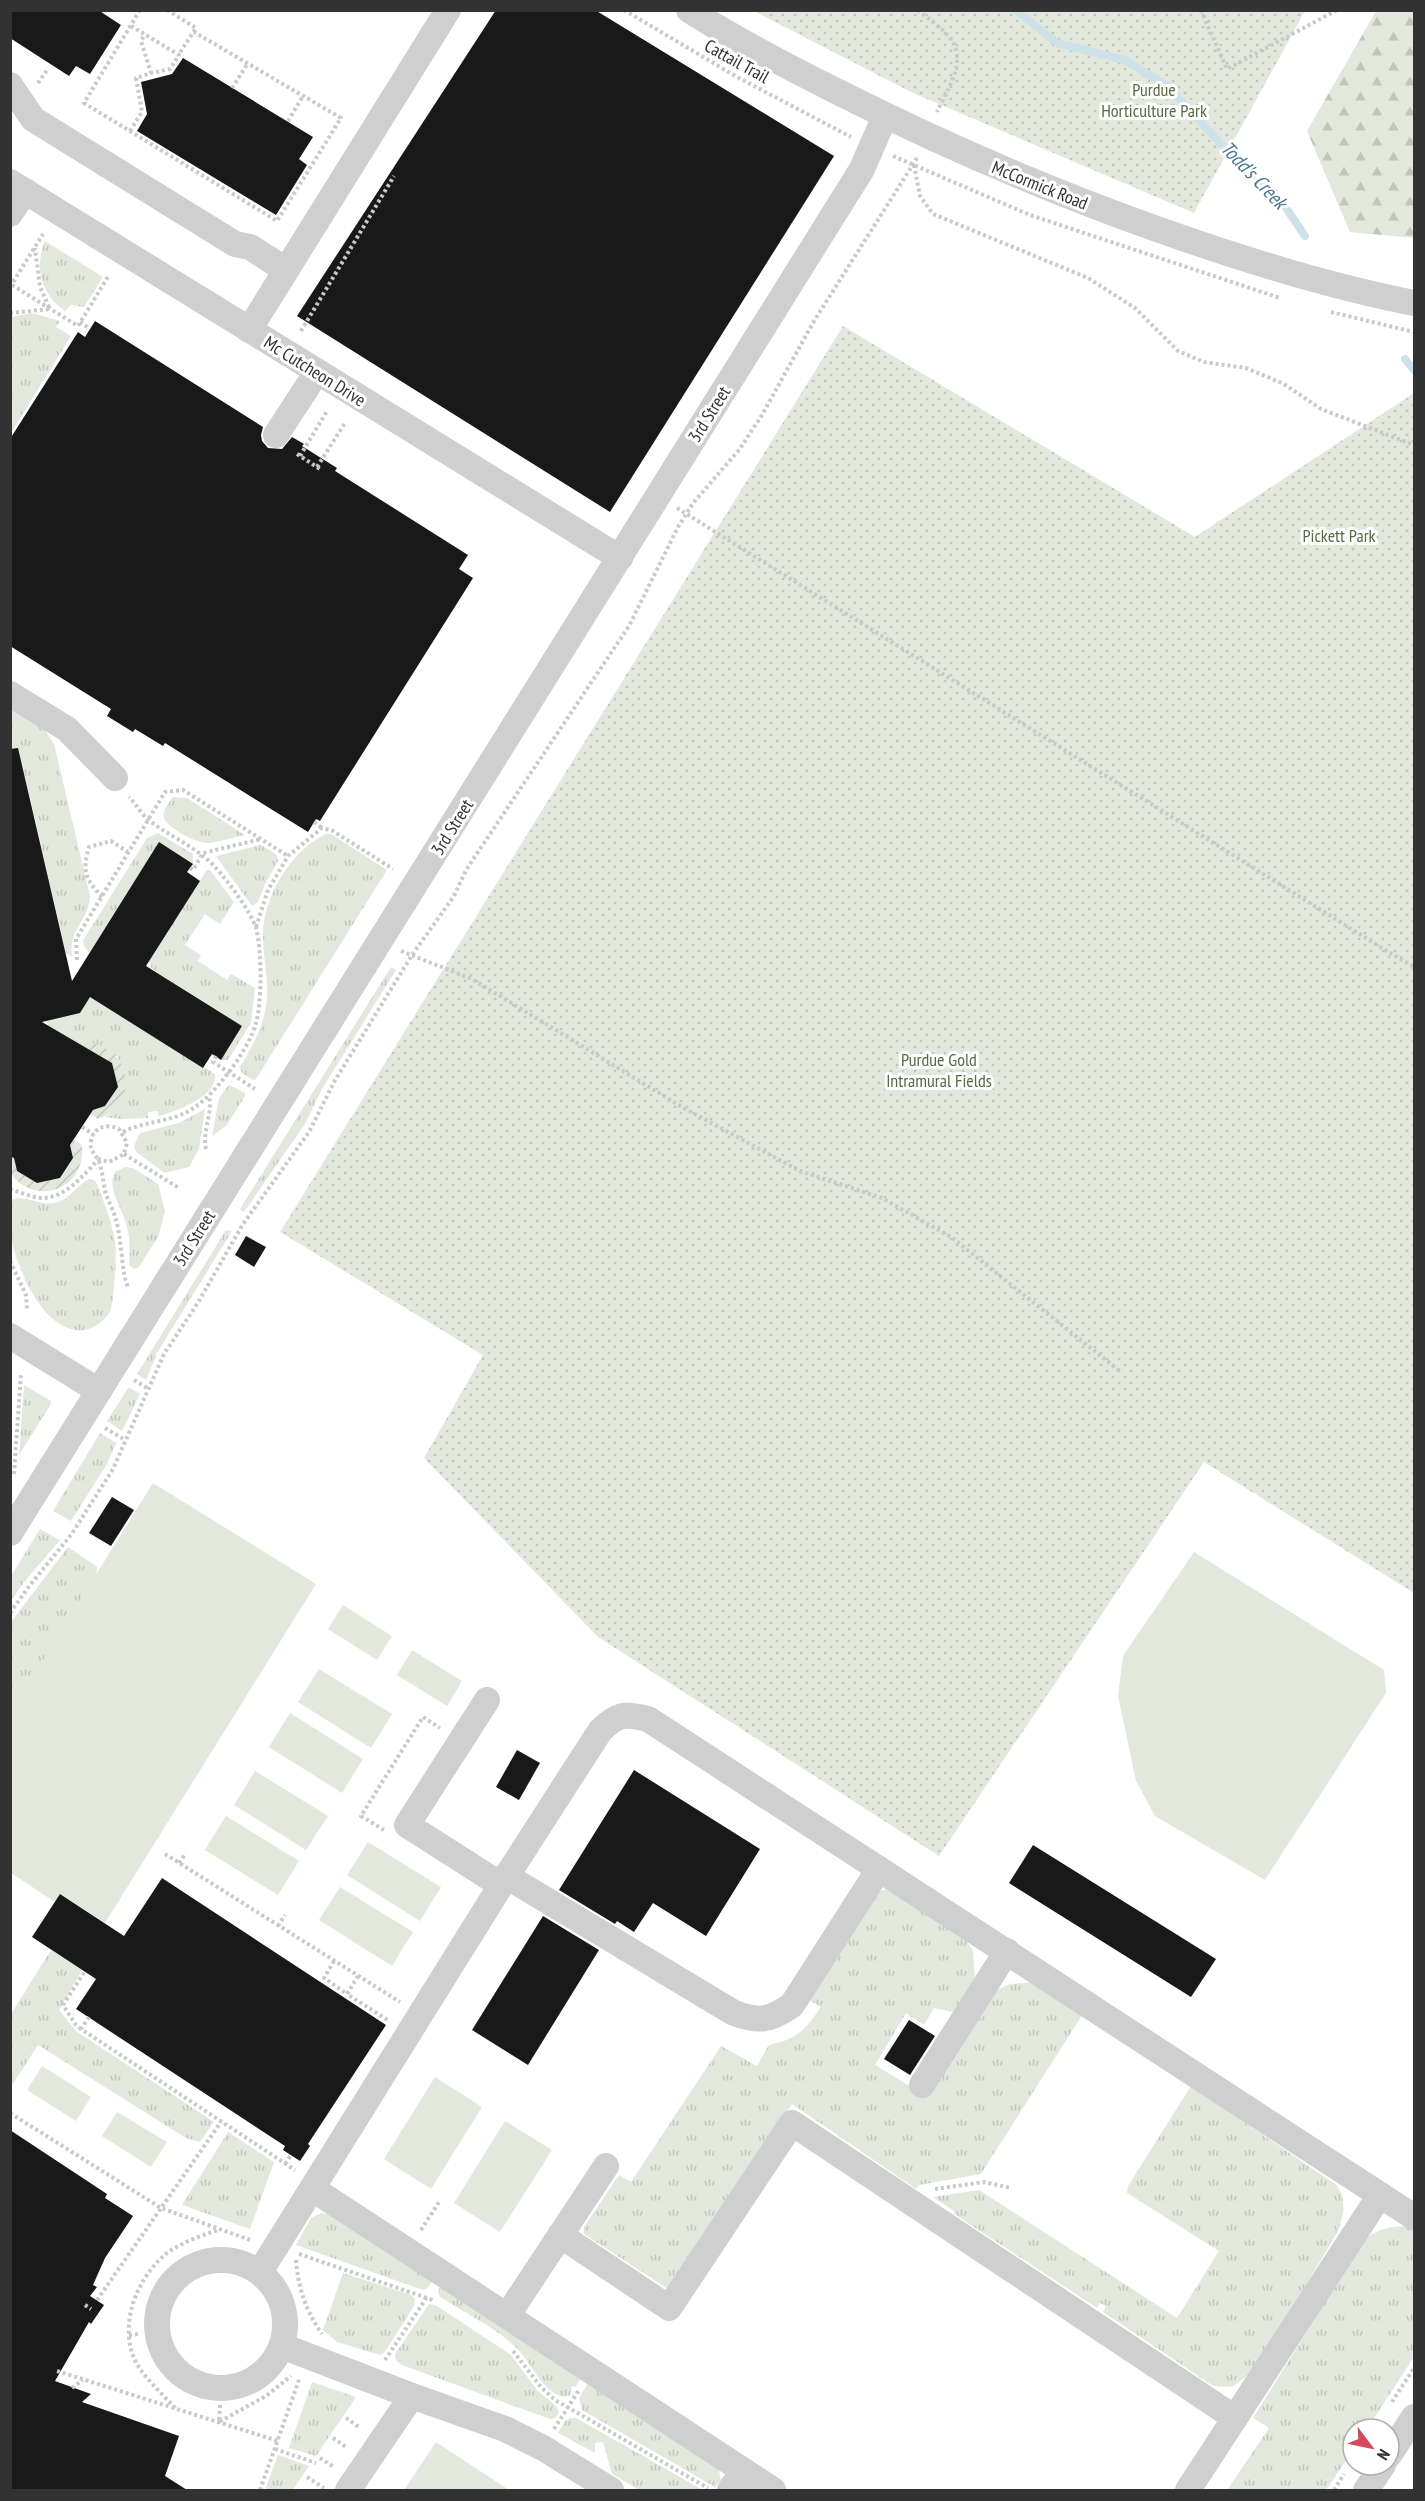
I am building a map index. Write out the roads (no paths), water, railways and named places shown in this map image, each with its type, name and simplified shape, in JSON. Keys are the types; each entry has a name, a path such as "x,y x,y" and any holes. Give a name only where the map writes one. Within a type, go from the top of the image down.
{"street":[{"path":"249,330 448,10"},
{"name":"McCormick Road","path":"689,10 785,65 885,116 1000,169 1138,223 1234,256 1297,275 1414,303"},
{"path":"10,85 33,119 235,244 250,246 286,270"},
{"name":"3rd Street","path":"10,1533 862,169 885,116"},
{"path":"10,214 18,186"},
{"name":"Mc Cutcheon Drive","path":"18,186 620,558"},
{"path":"276,435 317,372"},
{"path":"10,693 67,729 115,778"},
{"path":"10,1336 99,1391"},
{"path":"487,1700 407,1825 734,2013 755,2020 776,2016 792,2005 879,1869"},
{"path":"260,2272 307,2181 600,1731 613,1718 630,1714 648,1719 1414,2217"},
{"path":"922,2085 1007,1951"},
{"path":"560,2235 669,2308 792,2123 1236,2418"},
{"path":"507,2316 606,2166"},
{"path":"307,2181 407,2251 592,2372 736,2481 773,2490"},
{"path":"1188,2490 1380,2195"},
{"path":"225,2259 244,2263 260,2272 274,2286 283,2305 286,2325 282,2346 273,2363 258,2376 241,2385 222,2388 203,2386 186,2378 172,2366 162,2350 157,2332 158,2313 163,2295 174,2280 198,2264 225,2259"},
{"path":"282,2346 505,2429 547,2433 610,2490"},
{"path":"348,2490 412,2396"},
{"path":"1401,2437 1414,2417"},
{"path":"1366,2490 1375,2477"}],"waterway":[{"name":"Todd's Creek","path":"1016,10 1057,43 1125,60 1166,85 1238,162 1282,202 1305,236"},
{"name":"Todd's Creek","path":"1405,359 1414,370"}],"park label":[{"name":"Purdue Horticulture Park","path":"1154,100"},
{"name":"Pickett Park","path":"1339,535"},
{"name":"Purdue Gold Intramural Fields","path":"939,1069"}]}
